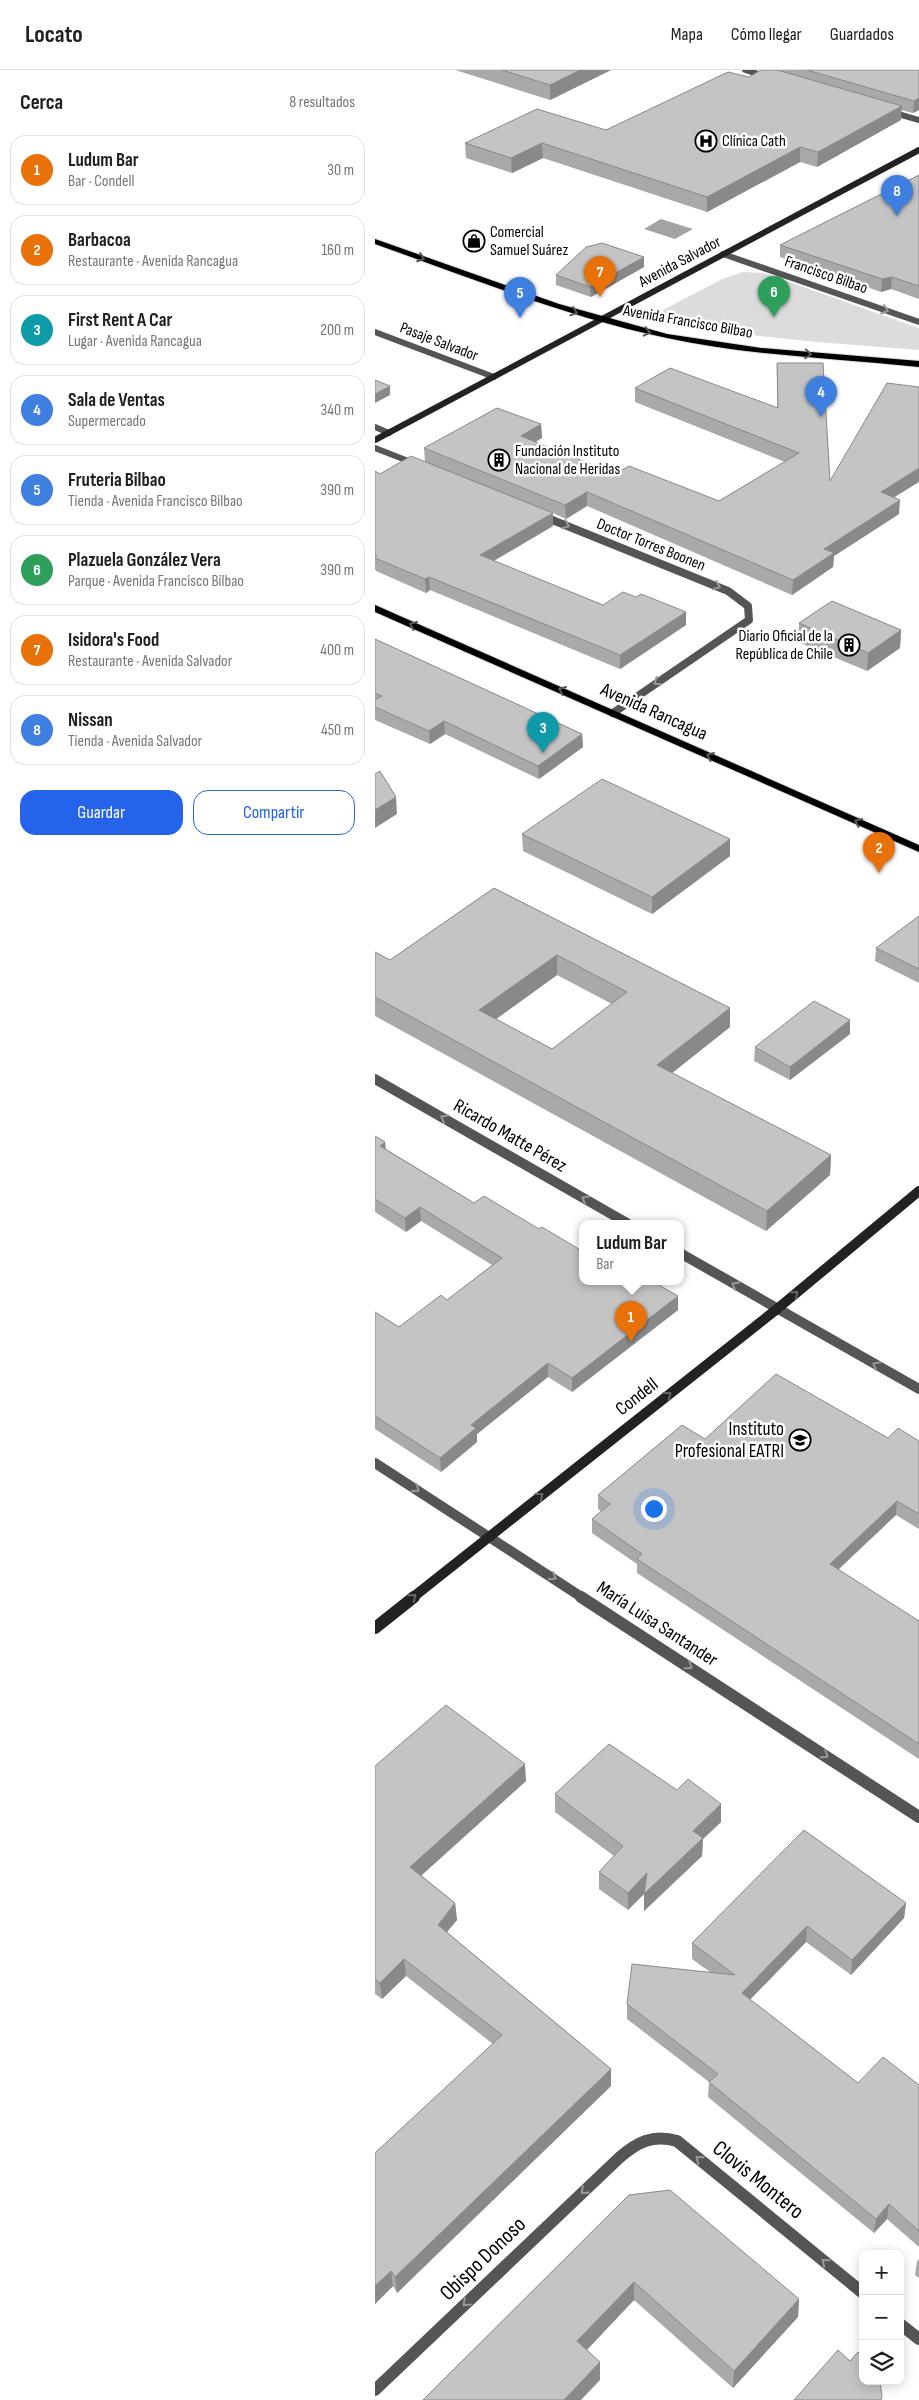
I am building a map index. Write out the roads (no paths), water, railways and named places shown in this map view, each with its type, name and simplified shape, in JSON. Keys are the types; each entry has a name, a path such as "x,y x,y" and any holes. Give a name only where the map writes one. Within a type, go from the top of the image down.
{"main road":[{"name":"Avenida Salvador","path":"375,440 919,150"},
{"name":"Avenida Francisco Bilbao","path":"375,241 600,320 641,331 763,350 919,364"},
{"name":"Avenida Rancagua","path":"375,608 919,849"},
{"name":"Condell","path":"375,1628 777,1309 919,1191"}],"street":[{"path":"745,70 773,78"},
{"path":"882,110 919,120"},
{"name":"Francisco Bilbao","path":"723,254 919,322"},
{"name":"Pasaje Salvador","path":"375,332 494,377"},
{"path":"375,427 389,433"},
{"path":"375,448 423,467"},
{"name":"Doctor Torres Boonen","path":"534,512 729,591 748,606 749,620 613,713"},
{"name":"Ricardo Matte Pérez","path":"375,1079 622,1220"},
{"path":"684,1255 919,1389"},
{"name":"María Luisa Santander","path":"375,1463 490,1536 919,1817"},
{"name":"Clovis Montero","path":"619,2158 643,2140 655,2136 677,2141 859,2290"},
{"name":"Obispo Donoso","path":"375,2390 619,2158"},
{"path":"904,2327 919,2339"}],"place":[{"name":"Clínica Cath","path":"706,141"},
{"name":"Nissan","path":"897,216"},
{"name":"Comercial Samuel Suárez","path":"474,241"},
{"name":"Isidora's Food","path":"600,297"},
{"name":"Plazuela González Vera","path":"774,317"},
{"name":"Fruteria Bilbao","path":"520,318"},
{"name":"Sala de Ventas","path":"821,417"},
{"name":"Fundación Instituto Nacional de Heridas","path":"499,460"},
{"name":"Diario Oficial de la República de Chile","path":"849,645"},
{"name":"First Rent A Car","path":"543,753"},
{"name":"Barbacoa","path":"879,873"},
{"name":"Ludum Bar","path":"631,1342"},
{"name":"Instituto Profesional EATRI","path":"800,1440"}]}
